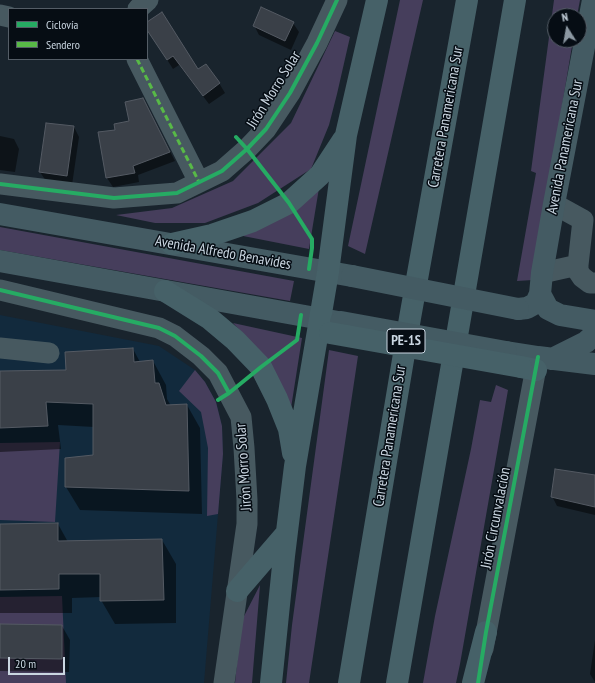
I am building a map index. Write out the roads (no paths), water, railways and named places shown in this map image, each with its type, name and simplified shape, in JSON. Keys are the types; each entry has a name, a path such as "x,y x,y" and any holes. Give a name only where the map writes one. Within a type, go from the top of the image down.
{"highway":[{"path":"271,683 286,534 295,466 327,326 328,272 346,135 377,0"},
{"name":"Carretera Panamericana Sur","path":"349,683 410,318 467,0"},
{"path":"397,683 515,0"},
{"path":"172,244 212,234 253,221 289,203 320,175 346,135"},
{"path":"165,291 210,319 261,367 277,399 289,429 295,466"},
{"path":"327,326 537,363"},
{"path":"237,591 286,534"},
{"path":"473,683 486,632"}],"main road":[{"name":"Avenida Panamericana Sur","path":"541,283 554,204 593,0"},
{"name":"Avenida Alfredo Benavides","path":"0,214 352,276 518,309 527,308 536,303 541,283"},
{"path":"0,261 165,291 327,326 506,352 537,363 595,364"},
{"path":"541,283 548,309 560,315 595,321"},
{"path":"537,363 586,342 595,334"}],"street":[{"path":"139,8 148,0"},
{"name":"Jirón Morro Solar","path":"0,184 114,198 177,193 222,170 247,149 266,129 293,86 317,43 337,0"},
{"path":"137,60 198,182"},
{"path":"554,204 589,222 578,265 578,271 582,277 590,283 595,283"},
{"path":"541,283 578,265"},
{"name":"Jirón Morro Solar","path":"0,290 158,328 175,336 201,356 218,373 241,417 247,500 247,524 224,683"},
{"path":"0,348 49,353"},
{"name":"Jirón Circunvalación","path":"478,683 486,632 537,363"}]}
